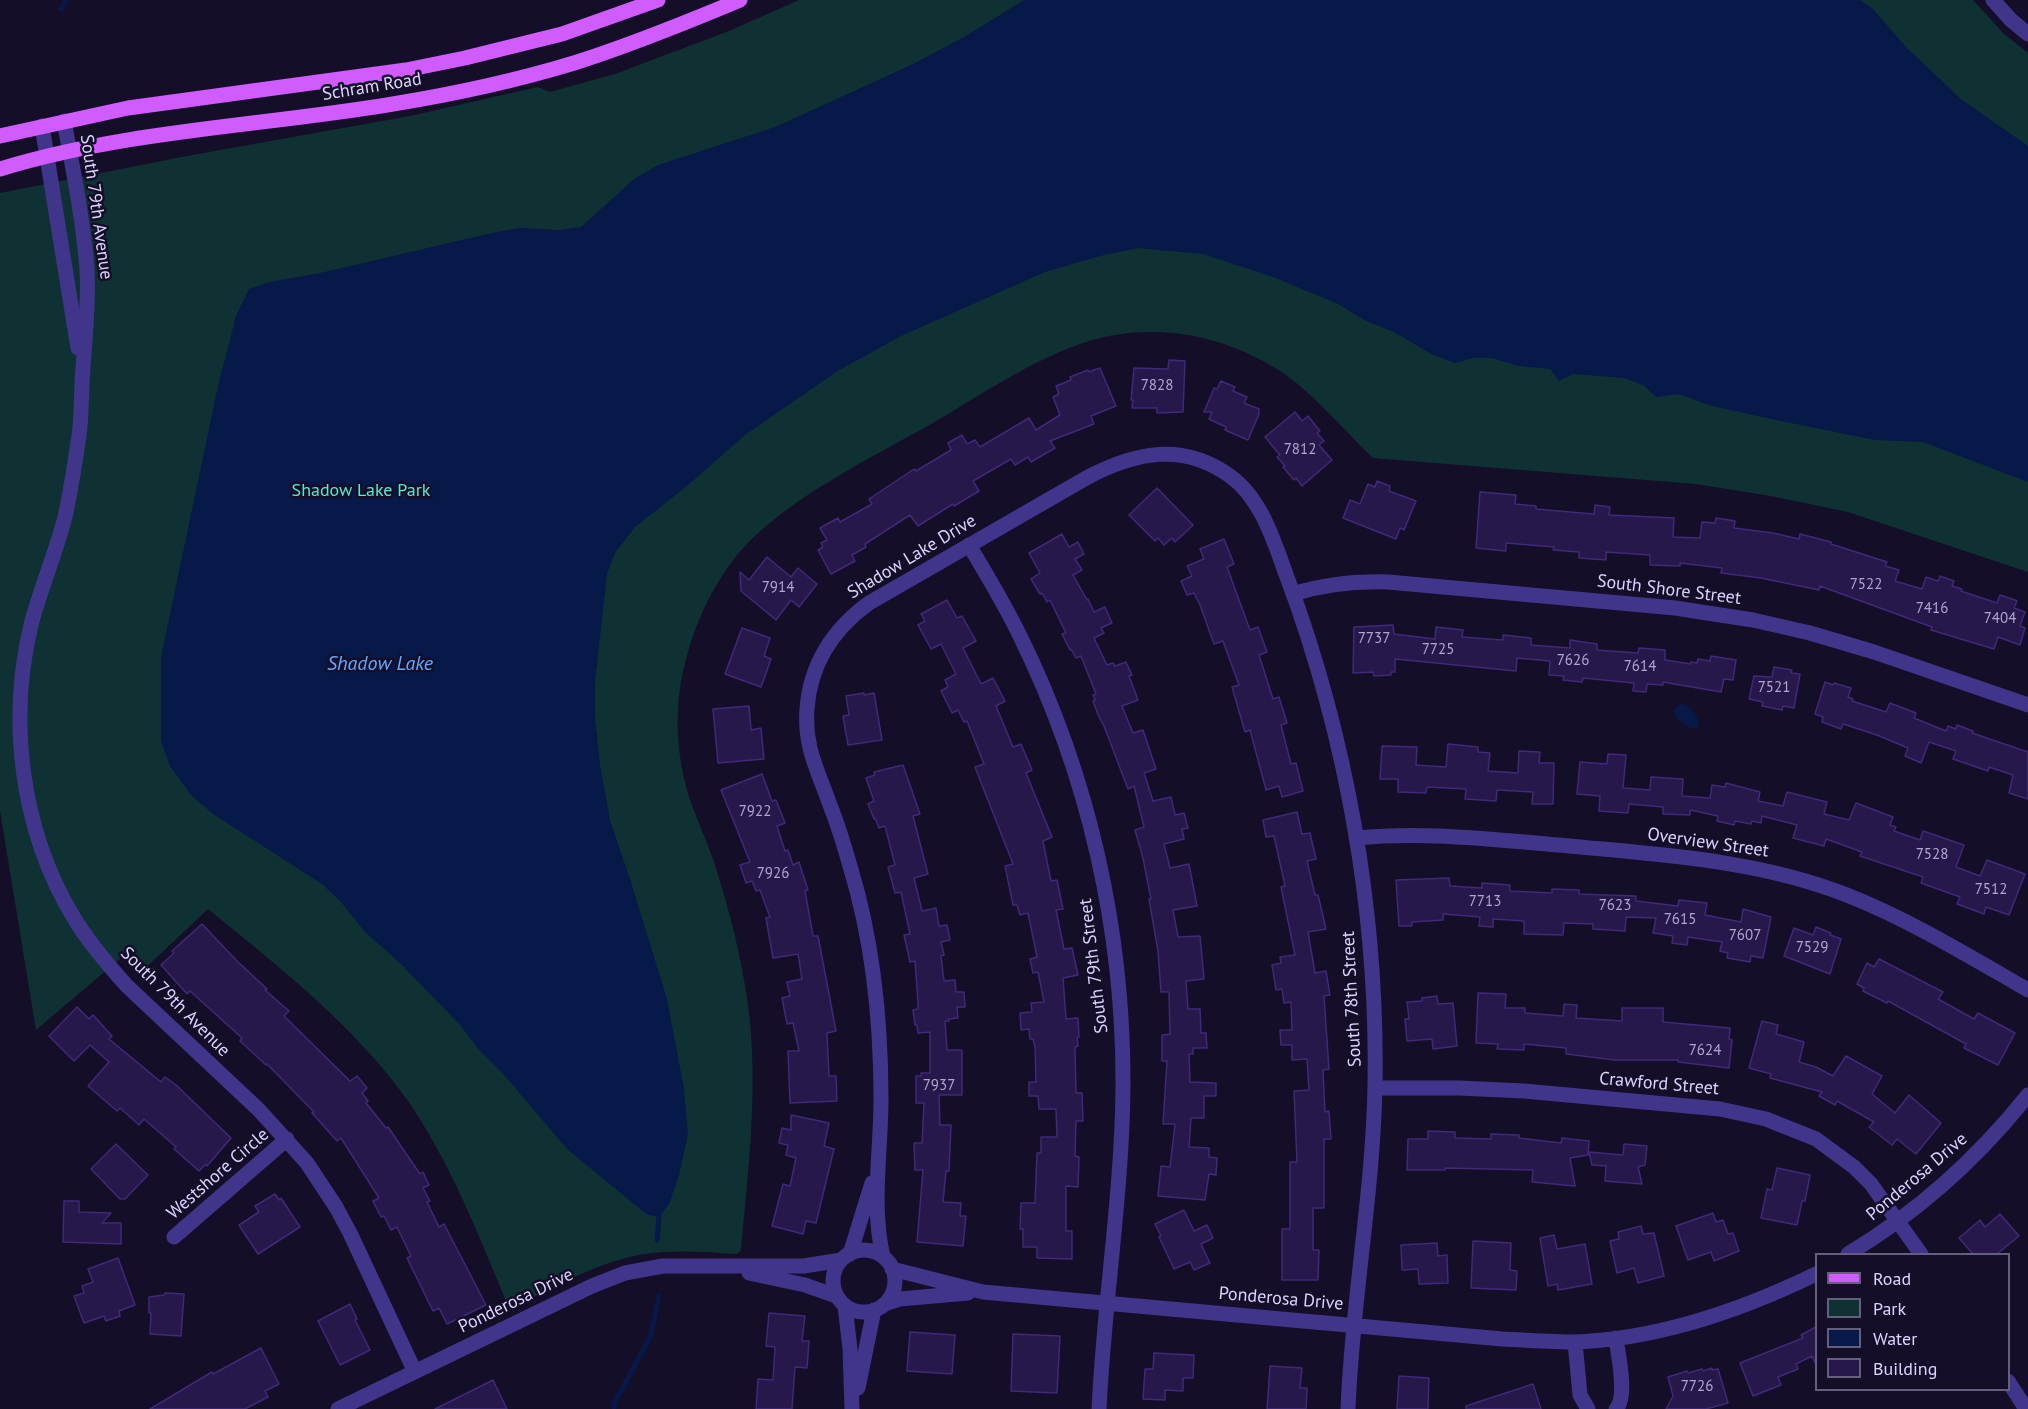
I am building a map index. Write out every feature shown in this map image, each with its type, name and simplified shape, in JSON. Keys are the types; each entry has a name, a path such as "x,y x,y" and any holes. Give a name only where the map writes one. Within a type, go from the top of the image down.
{"main road":[{"name":"Schram Road","path":"0,136 129,108 416,68 504,49 562,33 658,0"},
{"name":"Schram Road","path":"0,169 47,156 140,138 390,105 480,88 574,63 627,45 740,0"}],"street":[{"path":"1993,0 2028,34"},
{"name":"South 79th Avenue","path":"64,121 87,266 88,296 79,433 70,489 64,518 32,622 21,689 22,755 26,788 36,831 61,895 75,919 108,964 128,986 259,1110 307,1162 336,1207 415,1372"},
{"name":"South 79th Avenue","path":"42,126 82,371"},
{"name":"Shadow Lake Drive","path":"887,1263 877,1222 881,1067 875,985 860,903 850,866 808,744 806,727 808,694 820,657 839,629 868,603 1111,465 1150,454 1174,454 1194,458 1231,477 1245,490 1264,520 1293,594"},
{"name":"South 79th Street","path":"969,545 1020,636 1059,727 1088,816 1106,896 1117,975 1122,1034 1123,1090 1120,1154 1099,1409"},
{"name":"South Shore Street","path":"1293,594 1346,582 1388,582 1719,614 1820,635 2028,705"},
{"name":"South 78th Street","path":"1293,594 1327,702 1356,838 1374,992 1375,1088 1370,1174 1348,1409"},
{"name":"Overview Street","path":"1356,838 1396,834 1454,836 1698,858 1771,871 1818,884 1876,907 1926,932 2028,990"},
{"name":"Crawford Street","path":"1375,1088 1504,1089 1745,1113 1790,1127 1816,1139 1838,1155 1871,1184 1920,1253"},
{"name":"Ponderosa Drive","path":"1850,1253 1898,1222 1950,1181 1977,1155 2028,1095"},
{"name":"Westshore Circle","path":"174,1237 287,1139"},
{"name":"Shadow Lake Drive","path":"846,1257 877,1169"},
{"path":"871,1251 887,1263 894,1283 893,1291 879,1307 853,1409 850,1349 841,1301 834,1289 834,1274 846,1257 871,1251"},
{"name":"Ponderosa Drive","path":"338,1409 592,1286 625,1273 663,1266 804,1266 846,1257"},
{"name":"Ponderosa Drive","path":"887,1263 983,1292"},
{"name":"Ponderosa Drive","path":"722,1267 805,1285 841,1301"},
{"name":"Ponderosa Drive","path":"879,1307 920,1296 983,1292 1502,1339 1575,1342 1616,1338 1693,1322 1738,1308 1815,1274"},
{"path":"841,1301 859,1312 879,1307"},
{"path":"1616,1338 1622,1394 1616,1409"},
{"path":"1575,1342 1580,1395 1588,1409"},
{"path":"2010,1384 2026,1409"}],"green space":[{"name":"Shadow Lake","path":"799,0 1973,0 2004,34 2028,53 2028,572 1848,512 1771,496 1696,484 1373,458 1319,403 1288,376 1259,359 1212,340 1157,332 1121,334 1086,342 1046,358 802,499 756,535 737,555 716,585 693,635 683,670 678,701 678,726 684,778 727,904 735,934 749,1014 753,1081 752,1115 741,1250 737,1254 663,1252 622,1259 573,1278 510,1310 452,1177 424,1125 408,1101 364,1047 340,1022 288,975 208,909 138,975 122,957 36,1030 0,811 0,193 187,156 410,116 538,87 550,92 615,74 729,31"}],"water":[{"name":"Shadow Lake","path":"1024,0 1860,0 1872,8 1907,48 1961,99 2028,146 2028,482 1923,442 1875,440 1712,406 1678,394 1656,397 1643,385 1624,378 1573,374 1559,381 1550,369 1519,366 1491,358 1473,358 1455,363 1433,355 1394,332 1366,321 1338,304 1273,277 1203,254 1138,248 1100,256 1045,272 901,336 836,372 745,435 687,486 635,527 615,553 607,574 595,682 595,717 600,765 610,820 667,999 684,1089 688,1134 679,1175 669,1204 659,1217 646,1214 567,1149 505,1076 480,1051 460,1025 400,963 365,932 340,901 322,884 213,814 191,795 170,766 161,741 161,657 218,386 236,316 249,289 269,282 320,273 519,228 559,230 581,227 634,179 658,165 775,127 911,65 964,37"},
{"path":"1681,704 1690,708 1695,714 1699,723 1697,728 1692,729 1676,718 1674,710"}],"building":[{"path":"1169,360 1185,361 1183,412 1157,413 1157,408 1132,408 1134,368 1168,369"},
{"path":"1100,368 1116,406 1091,416 1094,424 1050,441 1055,448 1031,462 1028,457 1015,465 1011,459 973,481 979,491 918,526 910,515 865,544 866,547 852,555 855,561 831,574 818,550 823,547 821,543 827,540 820,528 838,518 840,522 872,504 869,499 914,469 916,471 951,450 948,443 962,435 967,444 975,440 980,447 1029,418 1036,430 1060,415 1053,397 1059,394 1056,386 1071,380 1070,377"},
{"path":"1221,381 1235,387 1233,391 1247,397 1244,403 1259,409 1248,440 1225,430 1226,427 1209,419 1212,412 1204,412 1214,388 1217,389"},
{"path":"1295,412 1302,421 1308,416 1320,431 1317,433 1324,441 1319,445 1332,460 1302,486 1283,467 1285,466 1277,457 1280,455 1265,437"},
{"path":"1377,481 1390,486 1389,491 1416,501 1404,530 1400,528 1396,539 1343,518 1350,500 1360,504 1368,484 1375,487"},
{"path":"1157,488 1193,525 1175,542 1172,538 1164,545 1158,538 1155,541 1129,515"},
{"path":"1480,492 1516,495 1515,504 1536,506 1536,509 1594,514 1595,505 1610,507 1609,515 1674,518 1673,537 1700,538 1702,522 1715,523 1716,518 1735,521 1734,528 1799,539 1800,534 1831,542 1831,544 1887,562 1885,566 1899,570 1895,581 1922,589 1926,577 1938,581 1940,576 1954,581 1952,586 1962,589 1961,591 1997,603 2000,595 2015,600 2017,601 2014,608 2025,612 2020,626 2025,628 2020,645 1998,637 1994,649 1931,630 1932,627 1820,586 1819,590 1761,578 1721,573 1722,568 1680,563 1680,566 1650,565 1650,555 1606,552 1606,560 1579,558 1579,552 1553,550 1554,547 1506,543 1506,551 1476,548"},
{"path":"1062,534 1069,547 1078,542 1084,554 1075,559 1082,570 1073,575 1087,600 1094,612 1105,607 1112,623 1101,628 1104,633 1094,638 1107,665 1113,663 1115,666 1126,662 1132,675 1129,676 1138,700 1122,706 1133,733 1143,730 1156,769 1144,773 1153,801 1171,797 1175,815 1184,813 1188,828 1182,829 1184,839 1164,844 1170,868 1189,864 1197,906 1173,910 1178,937 1200,936 1204,979 1186,981 1188,1009 1200,1009 1201,1033 1206,1033 1207,1048 1193,1048 1193,1054 1189,1054 1190,1082 1216,1083 1216,1096 1204,1096 1204,1118 1191,1118 1189,1147 1209,1148 1209,1157 1217,1158 1216,1175 1209,1174 1205,1200 1158,1196 1161,1166 1170,1167 1175,1124 1163,1124 1167,1061 1162,1061 1162,1035 1170,1034 1169,992 1161,992 1158,951 1149,899 1151,899 1135,830 1144,827 1134,786 1128,789 1093,701 1095,700 1093,695 1096,694 1081,656 1076,658 1070,650 1062,634 1066,633 1050,600 1047,602 1031,579 1040,573 1029,553"},
{"path":"1224,539 1234,564 1227,567 1250,630 1258,627 1267,652 1259,655 1273,699 1279,697 1287,723 1281,725 1291,764 1296,763 1303,791 1282,797 1279,786 1266,790 1250,730 1245,732 1232,687 1239,685 1223,641 1214,644 1194,593 1187,595 1181,581 1192,576 1187,566 1204,559 1200,549"},
{"path":"767,557 791,577 798,568 817,584 799,607 791,600 776,620 741,591 740,572 749,580"},
{"path":"947,600 957,618 962,616 976,641 963,648 981,684 993,678 1005,701 996,706 1013,747 1021,744 1032,770 1026,773 1052,837 1043,841 1051,881 1057,880 1063,909 1056,910 1064,949 1072,948 1078,975 1063,978 1066,1019 1078,1018 1079,1037 1077,1037 1078,1046 1075,1047 1076,1093 1082,1093 1083,1121 1076,1121 1075,1156 1079,1157 1078,1187 1066,1186 1066,1231 1072,1231 1072,1259 1037,1258 1037,1247 1023,1247 1023,1229 1020,1229 1021,1203 1035,1203 1037,1153 1041,1153 1041,1137 1057,1137 1056,1109 1039,1109 1038,1096 1029,1096 1029,1082 1036,1082 1035,1047 1033,1039 1030,1039 1029,1029 1021,1030 1020,1013 1032,1012 1031,1003 1044,1002 1038,972 1033,973 1030,959 1037,957 1028,913 1020,915 1017,905 1013,905 1005,866 1013,864 975,767 984,764 967,721 964,722 958,710 952,713 941,691 948,687 945,680 956,674 941,644 931,649 918,625 925,621 921,614"},
{"path":"1393,625 1394,634 1435,639 1436,627 1463,630 1462,637 1503,640 1503,635 1531,638 1531,645 1570,648 1570,640 1597,644 1597,650 1638,653 1639,648 1665,650 1665,660 1691,664 1691,662 1697,663 1698,659 1710,661 1711,656 1736,660 1733,680 1724,679 1721,692 1663,682 1663,685 1647,684 1646,692 1633,691 1634,683 1583,678 1582,682 1563,680 1564,676 1549,675 1550,661 1517,658 1516,671 1395,659 1395,672 1391,672 1391,675 1374,676 1373,672 1353,673 1354,627"},
{"path":"742,628 770,638 764,656 771,659 761,687 725,674"},
{"path":"1774,667 1800,674 1794,708 1783,706 1782,710 1762,706 1763,702 1749,699 1754,676 1772,677"},
{"path":"1825,682 1851,688 1848,697 1853,699 1852,701 1886,712 1890,703 1916,713 1914,718 1946,731 1948,726 1956,729 1957,725 1973,731 1972,733 2028,752 2028,799 2009,793 2013,775 1989,767 1988,771 1953,759 1956,751 1929,742 1921,763 1905,756 1908,748 1877,735 1843,724 1841,729 1822,722 1823,717 1815,714"},
{"path":"864,693 864,695 874,693 882,740 848,745 843,716 849,715 846,696"},
{"path":"749,706 751,730 761,728 764,759 718,763 713,709"},
{"path":"1448,744 1478,747 1478,752 1490,753 1488,771 1518,773 1519,751 1540,752 1539,763 1554,763 1553,804 1532,804 1533,792 1497,790 1496,801 1465,799 1466,789 1427,787 1426,793 1398,792 1398,779 1380,779 1382,746 1417,747 1416,765 1446,767"},
{"path":"1608,754 1626,755 1623,788 1650,790 1651,777 1683,779 1682,796 1710,798 1712,785 1725,787 1726,783 1760,792 1758,801 1783,806 1787,792 1827,802 1824,814 1849,820 1856,803 1893,817 1890,825 1896,827 1894,831 1920,840 1923,831 1964,845 1956,867 1980,876 1987,860 2025,874 2009,915 1986,907 1984,914 1957,904 1960,897 1921,883 1923,877 1860,856 1862,852 1826,839 1824,846 1793,838 1797,825 1762,816 1761,823 1735,821 1734,825 1717,821 1718,816 1690,810 1690,815 1663,814 1663,807 1629,804 1628,813 1599,811 1600,796 1577,794 1580,762 1607,764"},
{"path":"903,765 920,814 913,816 928,874 914,878 922,911 936,908 939,926 947,925 950,940 941,942 944,955 941,956 944,981 955,980 956,992 964,992 965,1007 957,1007 958,1018 945,1021 947,1050 962,1050 962,1095 939,1095 940,1125 951,1125 949,1171 946,1171 943,1202 961,1203 960,1216 966,1216 963,1246 917,1242 923,1170 915,1170 914,1143 922,1143 924,1103 916,1103 916,1076 921,1076 921,1073 930,1073 930,1032 918,1033 917,1025 915,1025 913,1010 918,1009 918,1002 915,961 910,962 904,935 910,934 901,892 895,893 888,867 895,865 885,826 879,828 868,804 874,801 866,778 875,775 874,772"},
{"path":"762,774 772,801 776,800 785,823 777,826 785,851 788,850 793,865 799,862 808,890 805,891 813,936 818,936 836,1031 827,1033 829,1076 836,1076 837,1101 790,1103 788,1051 799,1051 793,1023 787,1024 782,998 790,996 787,982 802,979 798,954 773,958 766,918 770,917 760,890 756,891 752,881 746,883 740,865 750,862 721,790"},
{"path":"1297,812 1302,834 1310,833 1316,859 1307,861 1326,929 1308,932 1315,973 1326,971 1330,995 1324,996 1329,1069 1323,1070 1325,1112 1329,1111 1331,1139 1324,1139 1324,1208 1313,1208 1313,1250 1319,1250 1318,1280 1282,1280 1282,1229 1290,1229 1290,1162 1297,1162 1294,1091 1309,1090 1307,1059 1292,1060 1292,1045 1281,1045 1280,1030 1292,1030 1291,1002 1284,1003 1282,989 1276,990 1272,965 1281,963 1280,957 1295,955 1281,887 1285,886 1274,836 1266,837 1263,820"},
{"path":"1449,878 1450,886 1482,888 1482,883 1510,885 1510,891 1552,893 1552,889 1579,890 1579,894 1636,896 1636,901 1678,906 1679,900 1707,903 1705,915 1741,922 1743,909 1771,917 1763,958 1751,956 1750,962 1727,958 1728,953 1720,951 1722,942 1688,937 1687,945 1672,943 1673,936 1653,933 1656,918 1626,917 1625,931 1593,929 1593,924 1564,923 1563,935 1524,934 1524,921 1493,919 1493,927 1479,926 1480,917 1443,914 1443,920 1412,922 1412,926 1399,926 1396,880"},
{"path":"202,924 267,989 265,990 289,1011 284,1016 350,1081 357,1076 367,1088 362,1093 368,1101 366,1103 386,1128 388,1127 420,1174 423,1172 429,1185 423,1188 430,1201 427,1202 439,1227 444,1224 486,1305 447,1324 439,1308 433,1311 407,1258 411,1256 397,1227 391,1230 384,1216 381,1217 373,1201 379,1198 341,1138 337,1141 312,1113 314,1112 267,1064 240,1041 242,1038 190,991 187,994 161,965 174,953 172,951"},
{"path":"1816,927 1841,939 1830,974 1784,956 1794,928 1813,935"},
{"path":"1879,959 1943,992 1938,999 1974,1019 1978,1013 2015,1033 1998,1065 1964,1048 1966,1044 1888,1001 1887,1003 1863,991 1864,988 1857,984 1867,963 1874,967"},
{"path":"1478,993 1506,994 1505,1008 1525,1008 1525,1013 1563,1016 1564,1004 1577,1005 1576,1018 1622,1021 1622,1008 1663,1008 1663,1022 1730,1028 1729,1039 1732,1040 1729,1068 1678,1062 1678,1060 1615,1060 1566,1054 1566,1048 1524,1044 1524,1050 1497,1049 1498,1044 1476,1043"},
{"path":"1437,996 1438,1004 1453,1003 1457,1046 1433,1049 1432,1039 1407,1041 1405,1019 1409,1019 1407,1002 1422,1001 1422,998"},
{"path":"77,1007 89,1019 93,1015 112,1036 109,1039 161,1082 165,1077 176,1085 231,1138 207,1166 206,1164 199,1171 144,1119 139,1125 120,1108 117,1111 88,1086 109,1062 90,1045 74,1061 49,1036"},
{"path":"1762,1021 1778,1025 1776,1034 1804,1042 1799,1062 1816,1067 1833,1076 1846,1056 1882,1076 1872,1094 1895,1113 1909,1095 1941,1123 1916,1154 1897,1139 1892,1145 1869,1127 1874,1122 1837,1101 1835,1105 1819,1096 1822,1092 1770,1078 1771,1074 1749,1068"},
{"path":"791,1115 829,1123 824,1146 834,1149 816,1223 806,1221 803,1234 772,1226 783,1184 790,1186 796,1158 786,1155 788,1145 779,1143 782,1128 791,1130"},
{"path":"1428,1131 1455,1132 1455,1138 1491,1139 1491,1134 1519,1135 1519,1138 1561,1143 1562,1138 1589,1141 1588,1155 1570,1158 1575,1186 1532,1182 1533,1170 1445,1168 1445,1170 1407,1170 1408,1139 1428,1139"},
{"path":"116,1144 148,1175 125,1199 120,1199 91,1169"},
{"path":"1624,1144 1647,1146 1645,1165 1638,1167 1642,1184 1605,1181 1606,1166 1592,1165 1589,1152 1623,1155"},
{"path":"1777,1168 1810,1175 1797,1225 1761,1218 1767,1189 1772,1190"},
{"path":"275,1194 279,1200 281,1198 300,1227 258,1254 239,1225 259,1212 255,1206"},
{"path":"64,1201 79,1201 79,1212 111,1213 102,1223 121,1223 121,1244 63,1242"},
{"path":"1184,1210 1194,1231 1207,1225 1213,1238 1201,1244 1210,1263 1194,1270 1190,1262 1174,1269 1155,1224"},
{"path":"1713,1213 1716,1222 1723,1220 1728,1234 1733,1233 1739,1251 1714,1261 1711,1252 1688,1260 1676,1226"},
{"path":"2000,1214 2019,1236 1998,1253 1972,1253 1959,1238 1980,1220 1985,1227"},
{"path":"1641,1226 1643,1234 1654,1233 1664,1276 1638,1283 1634,1268 1617,1273 1610,1241 1619,1239 1618,1232"},
{"path":"1554,1235 1557,1249 1585,1244 1592,1284 1558,1290 1557,1284 1548,1286 1540,1238"},
{"path":"1473,1241 1511,1243 1510,1270 1517,1271 1516,1290 1471,1288"},
{"path":"1437,1243 1438,1256 1447,1255 1448,1283 1419,1284 1418,1269 1402,1270 1401,1245"},
{"path":"118,1258 135,1305 119,1311 120,1316 106,1321 104,1316 84,1323 74,1296 84,1293 82,1286 93,1282 88,1269"},
{"path":"165,1293 184,1294 181,1336 150,1334 149,1297"},
{"path":"350,1304 370,1350 340,1365 318,1321"},
{"path":"769,1313 805,1316 802,1341 809,1341 807,1368 795,1367 792,1409 756,1409 758,1379 773,1380 775,1347 766,1346"},
{"path":"1815,1328 1815,1363 1812,1356 1796,1364 1798,1369 1778,1377 1781,1385 1753,1396 1740,1363 1803,1338 1801,1335"},
{"path":"910,1332 955,1335 952,1374 907,1371"},
{"path":"1013,1334 1060,1336 1057,1393 1011,1391"},
{"path":"261,1348 279,1384 265,1391 268,1397 245,1409 150,1409 212,1372 213,1374"},
{"path":"1154,1353 1194,1355 1193,1378 1183,1378 1183,1391 1165,1390 1165,1400 1143,1399 1145,1369 1153,1369"},
{"path":"1270,1366 1302,1368 1300,1388 1307,1388 1306,1409 1267,1409"},
{"path":"1712,1368 1712,1370 1718,1369 1728,1403 1706,1409 1666,1409 1673,1396 1668,1377 1687,1371 1688,1373"},
{"path":"1399,1376 1429,1378 1428,1409 1397,1409"},
{"path":"493,1380 507,1409 435,1409"},
{"path":"1533,1384 1541,1409 1466,1409 1466,1406"}],"waterway":[{"path":"61,9 66,0"},
{"path":"657,1240 659,1217"},
{"path":"614,1409 614,1404 651,1335 659,1296"}],"park label":[{"name":"Shadow Lake Park","path":"361,491"}]}
